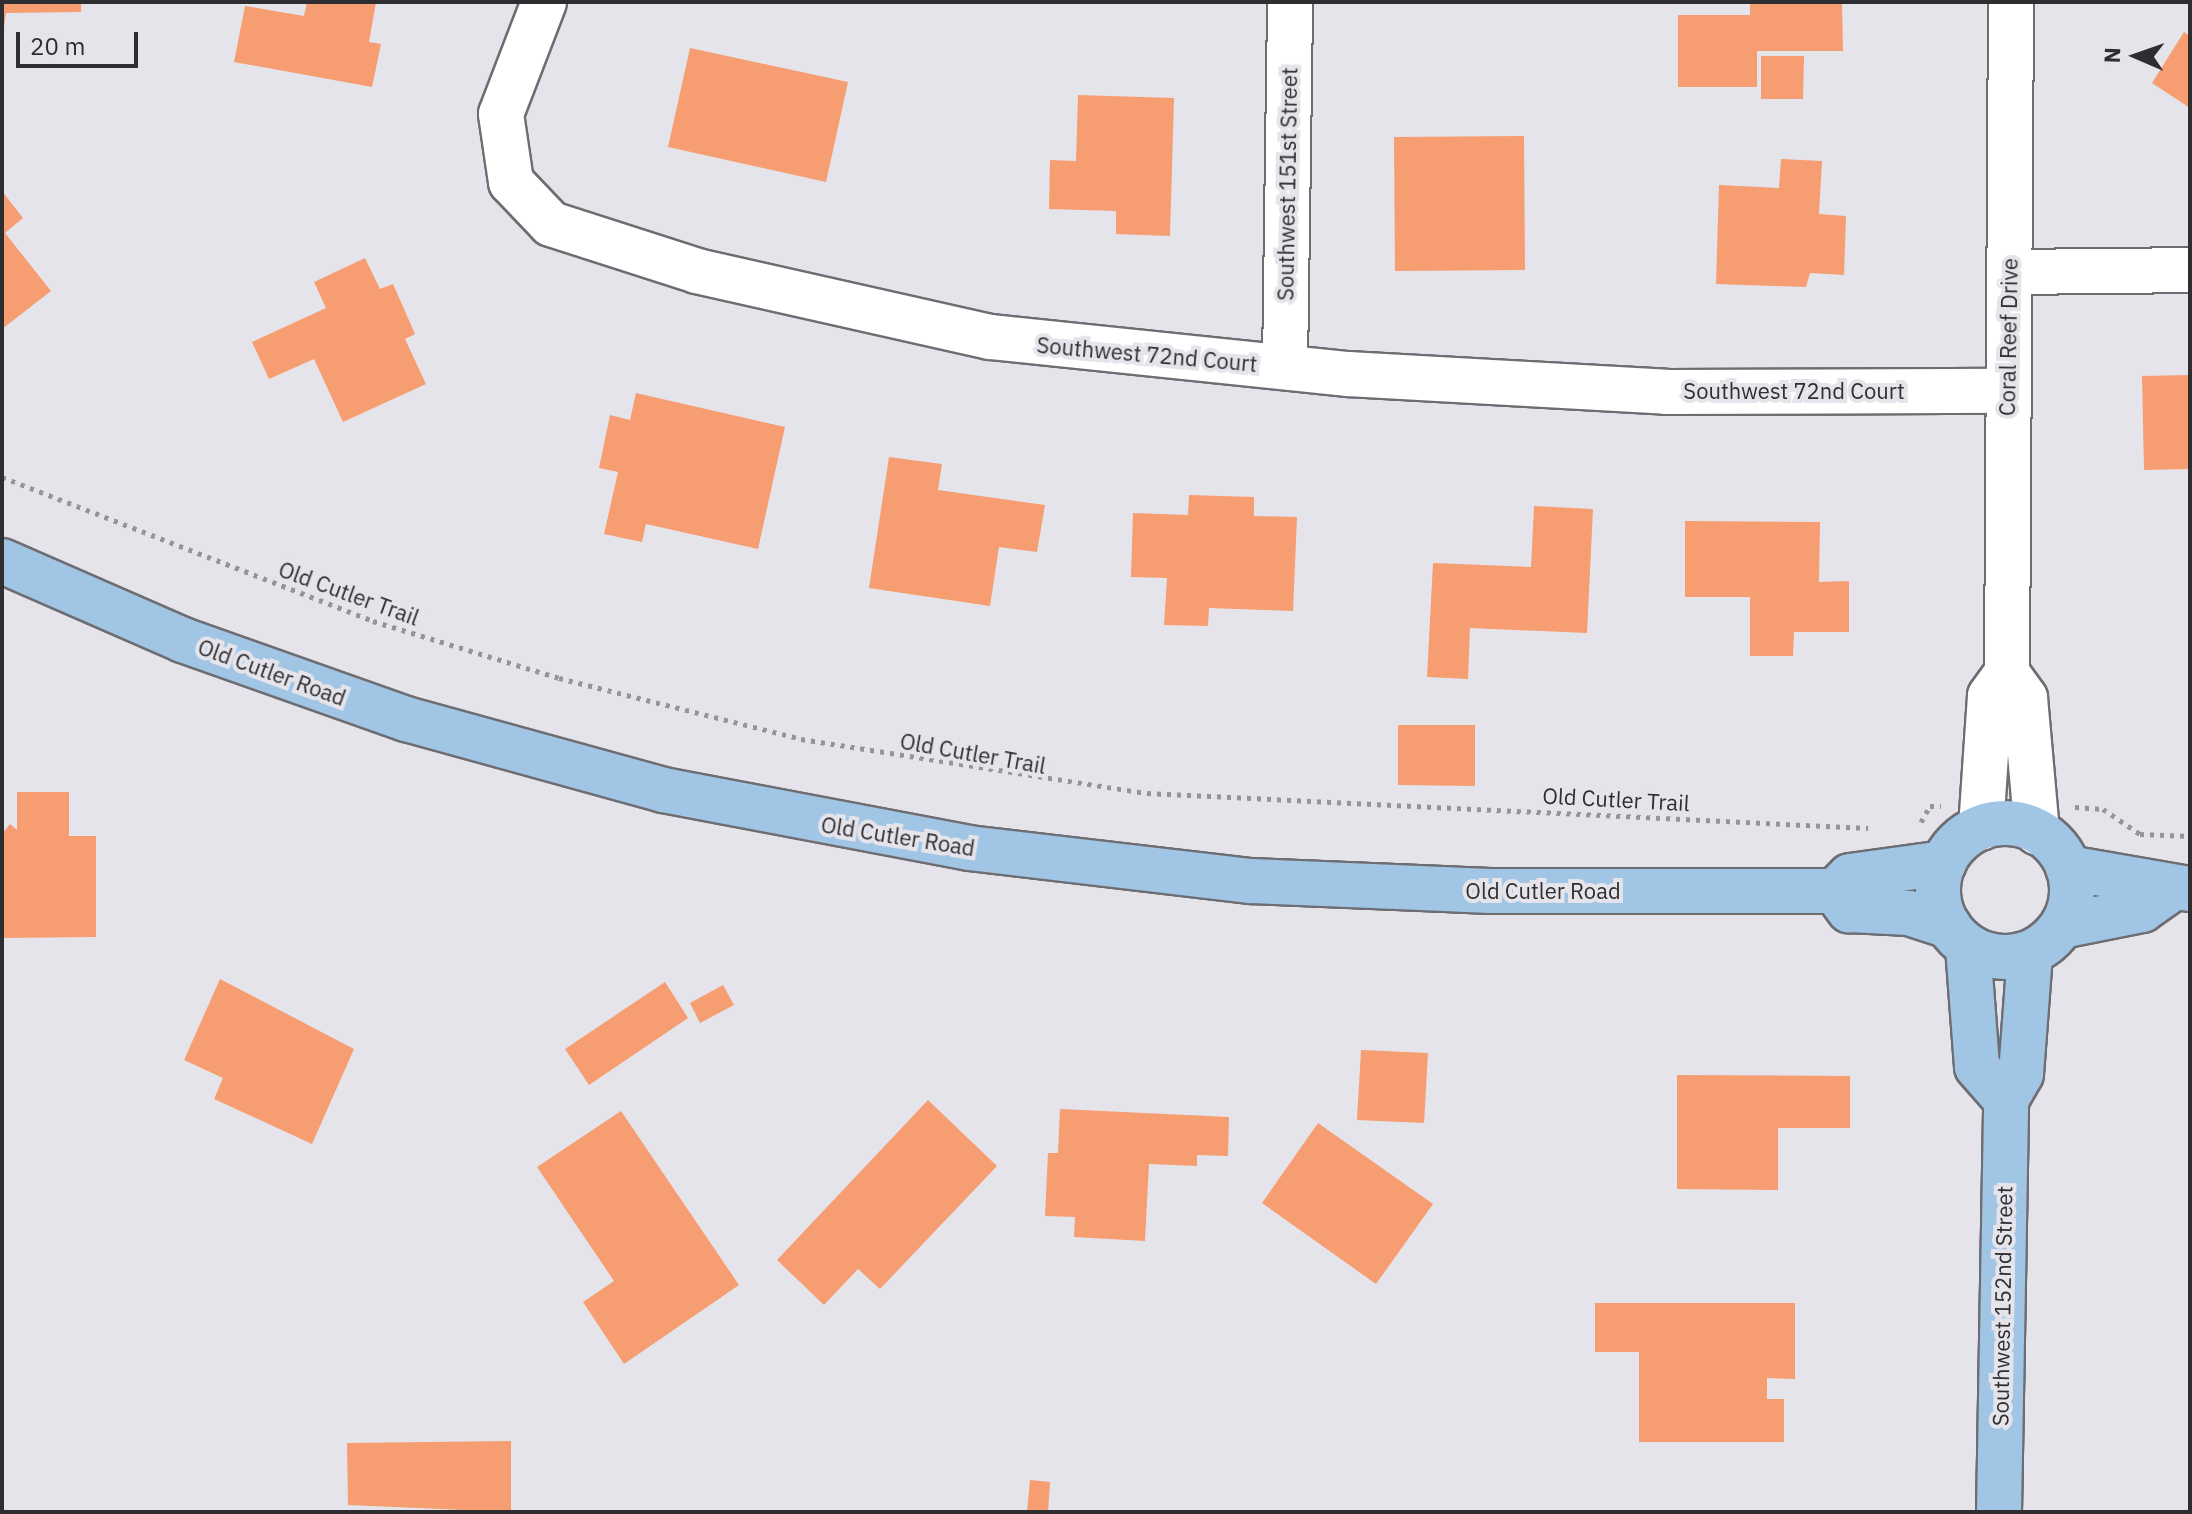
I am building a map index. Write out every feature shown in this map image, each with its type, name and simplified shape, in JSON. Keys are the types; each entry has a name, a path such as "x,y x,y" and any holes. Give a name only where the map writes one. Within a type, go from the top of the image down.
{"main road":[{"name":"Old Cutler Road","path":"2,561 183,640 331,694 595,772 790,818 1028,856 1251,881 1835,891 1850,876 1944,863"},
{"path":"2006,1100 1977,1067 1959,937 1938,897 1944,863 1969,816 2007,823 2051,819 2068,868 2072,898 2046,940"},
{"path":"2068,868 2144,877 2181,889"},
{"path":"1835,891 1849,910 1909,913 2006,958 2046,940 2142,910 2181,889"},
{"name":"Southwest 152nd Street","path":"1999,1512 2006,1100 2021,1074 2046,940"}],"street":[{"name":"Southwest 72nd Court","path":"544,2 501,134 511,182 551,224 697,271 980,335 1285,366 1666,392 2006,391"},
{"name":"Southwest 151st Street","path":"1285,366 1290,2"},
{"name":"Coral Reef Drive","path":"2011,2 2010,272 2006,391 2007,673 2025,698 2051,819"},
{"path":"2010,272 2190,270"},
{"name":"Coral Reef Drive","path":"1969,816 1990,696 2007,673"}],"path":[{"name":"Old Cutler Trail","path":"2,477 373,621 530,670 801,739 1147,793 1878,828"},
{"path":"1908,827 1923,822 1930,806 1969,816"},
{"path":"2051,819 2103,809 2140,834 2190,836"}],"building":[{"path":"2,2 81,2 81,12 6,13 2,41"},
{"path":"307,2 376,2 369,42 381,44 372,87 234,62 245,6 304,16"},
{"path":"1750,2 1842,2 1843,51 1757,51 1757,87 1678,87 1678,15 1750,15"},
{"path":"2184,32 2190,36 2190,108 2152,83"},
{"path":"690,48 848,82 826,182 668,147"},
{"path":"1761,56 1804,56 1803,99 1761,99"},
{"path":"1078,95 1174,98 1170,236 1116,234 1116,211 1049,209 1050,160 1076,161"},
{"path":"1524,136 1525,270 1395,271 1394,137"},
{"path":"1781,159 1822,161 1819,214 1846,216 1844,275 1810,273 1806,287 1716,284 1719,185 1779,188"},
{"path":"2,191 23,218 5,233 51,291 2,329"},
{"path":"365,258 380,289 393,284 415,334 405,339 426,384 343,422 314,359 269,379 252,342 326,308 314,282"},
{"path":"2190,375 2190,469 2144,470 2142,376"},
{"path":"636,393 785,427 758,549 646,524 642,542 604,534 618,472 599,468 610,415 630,420"},
{"path":"889,457 942,464 938,490 1045,505 1037,552 999,547 990,606 869,588"},
{"path":"1189,495 1254,497 1254,516 1297,517 1293,611 1209,608 1208,626 1164,625 1167,578 1131,577 1133,513 1188,515"},
{"path":"1534,506 1593,509 1587,633 1470,628 1468,679 1427,677 1433,563 1531,567"},
{"path":"1685,521 1820,522 1819,582 1849,581 1849,632 1794,632 1793,656 1750,656 1750,597 1685,597"},
{"path":"1398,725 1475,725 1475,786 1398,785"},
{"path":"17,792 69,792 69,836 96,836 96,937 2,938 2,834 10,824 17,830"},
{"path":"220,979 354,1049 312,1144 214,1099 223,1078 184,1060"},
{"path":"665,982 688,1018 589,1085 565,1049"},
{"path":"723,985 734,1005 700,1023 690,1003"},
{"path":"1361,1050 1428,1053 1424,1123 1357,1120"},
{"path":"1677,1075 1850,1076 1850,1128 1778,1128 1778,1190 1677,1189"},
{"path":"928,1100 997,1166 880,1289 858,1269 824,1305 777,1260"},
{"path":"1060,1109 1229,1117 1228,1156 1197,1155 1197,1166 1149,1164 1145,1241 1074,1237 1075,1217 1045,1216 1048,1153 1058,1153"},
{"path":"621,1111 739,1285 624,1364 583,1302 614,1281 537,1167"},
{"path":"1318,1123 1433,1204 1376,1284 1262,1203"},
{"path":"1595,1303 1795,1303 1795,1379 1767,1378 1767,1399 1784,1399 1784,1442 1639,1442 1639,1352 1595,1352"},
{"path":"511,1441 511,1512 348,1505 347,1443"},
{"path":"1030,1480 1050,1482 1048,1512 1027,1512"}]}
